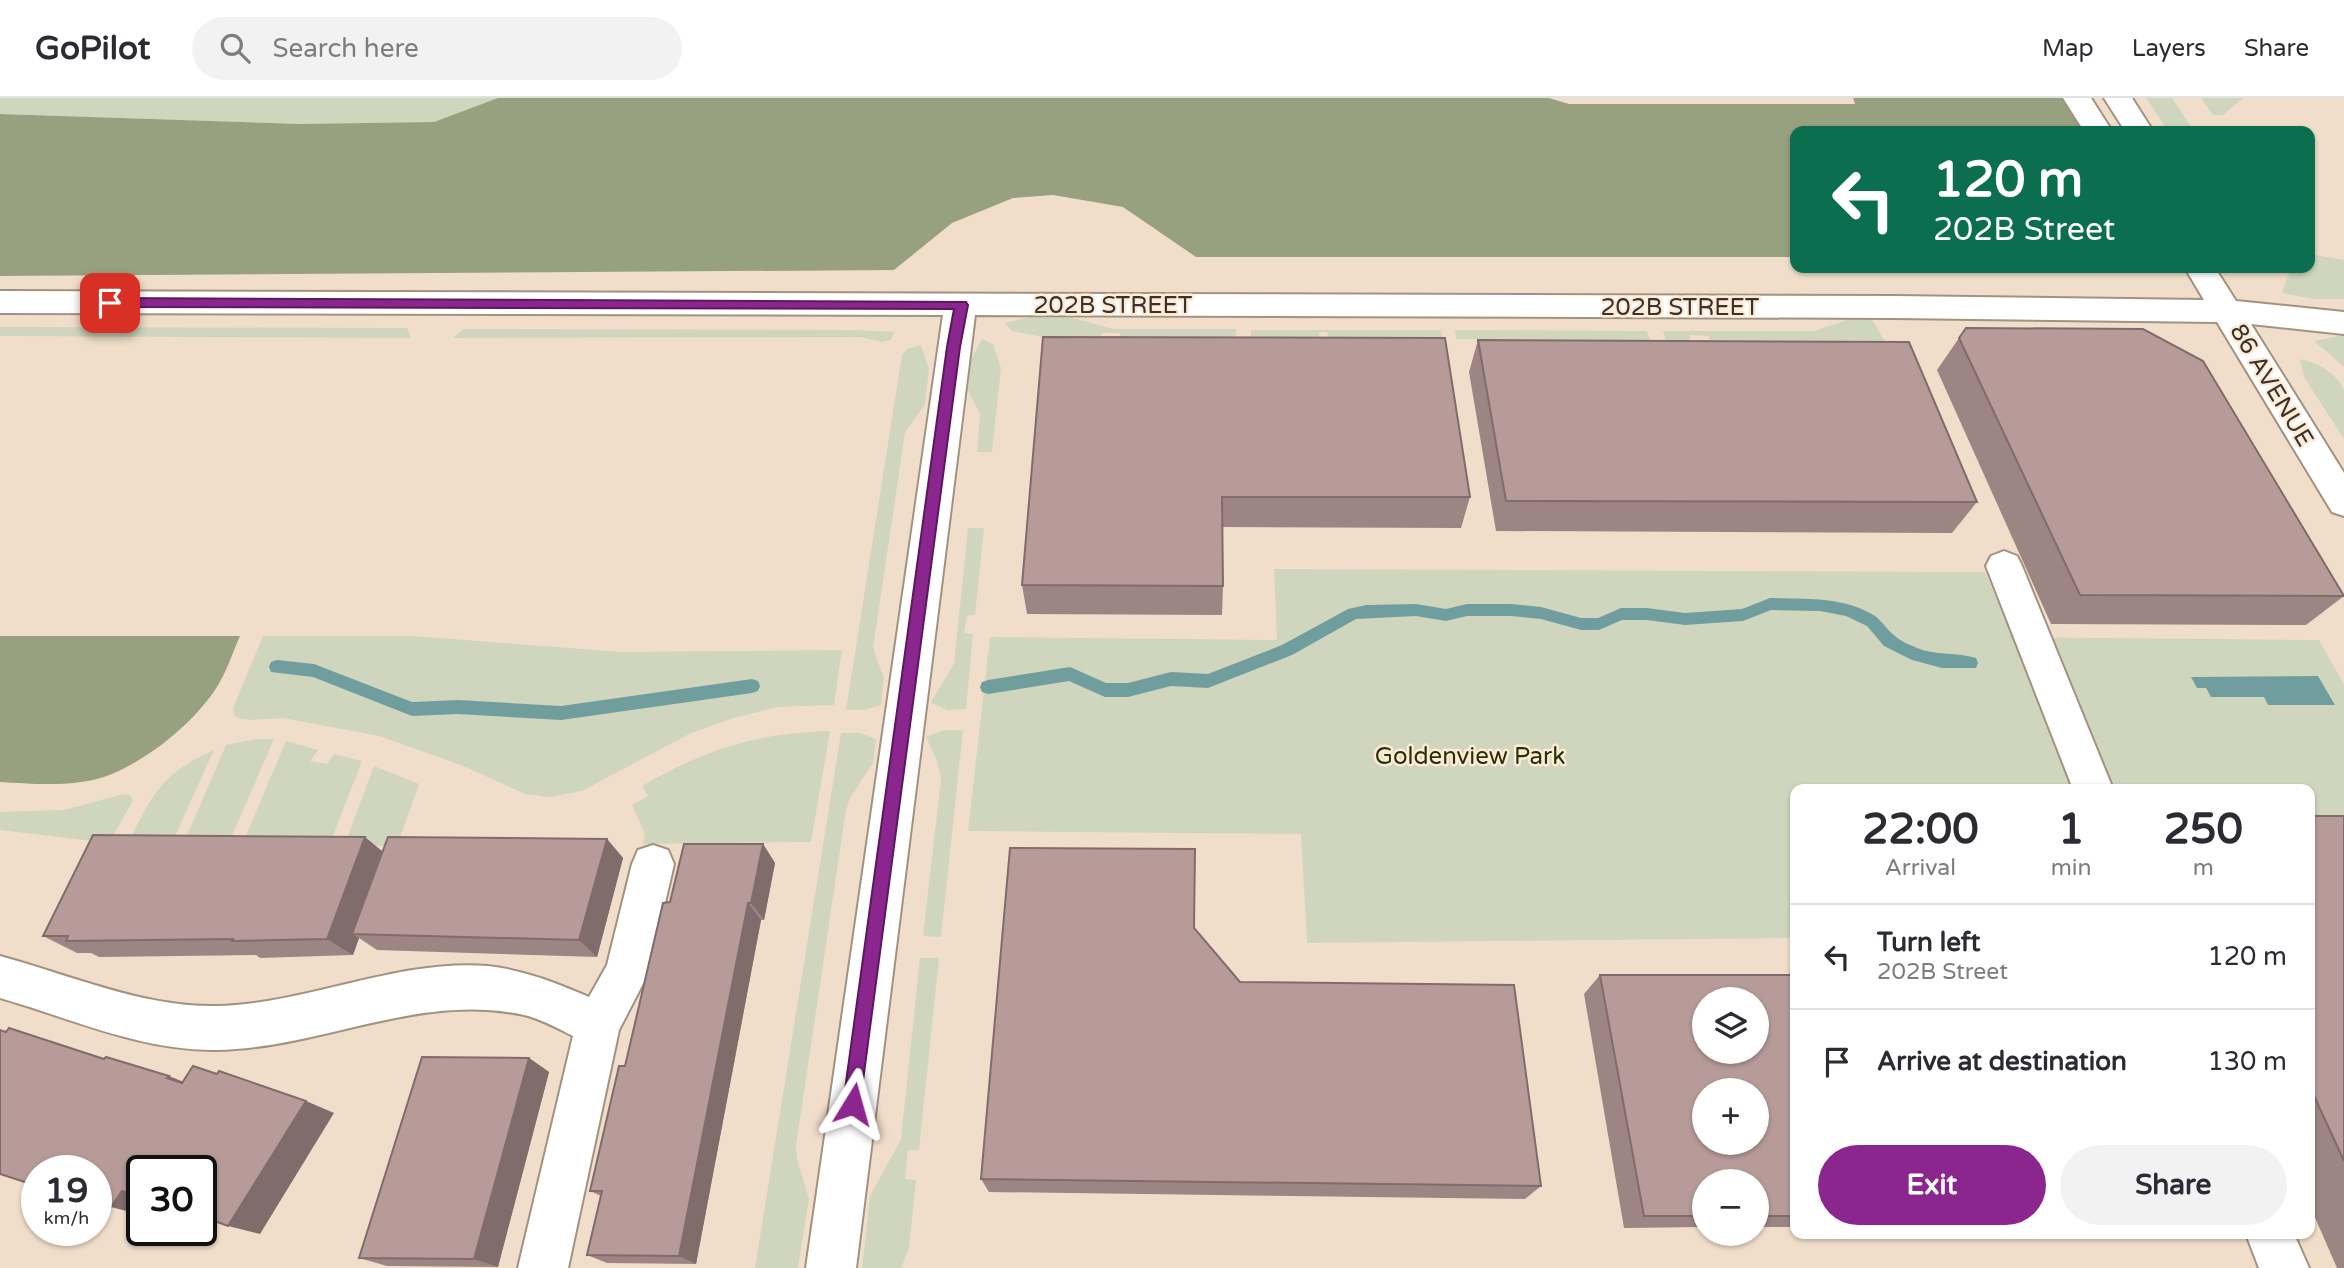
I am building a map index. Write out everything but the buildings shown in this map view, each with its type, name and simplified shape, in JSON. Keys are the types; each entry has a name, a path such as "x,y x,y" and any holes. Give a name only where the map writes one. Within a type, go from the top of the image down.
{"street":[{"path":"2077,98 2095,126"},
{"path":"2118,98 2136,126"},
{"name":"86 AVENUE","path":"2203,273 2344,502"},
{"name":"202B STREET","path":"0,302 2227,311 2344,323"},
{"path":"831,1268 951,361 961,305"},
{"path":"2004,566 2091,784"},
{"path":"543,1268 598,1024 627,972 653,864"},
{"path":"0,977 120,1014 212,1028 251,1026 438,989 492,989 525,994 598,1024"},
{"path":"2272,1239 2284,1268"}],"green space":[{"path":"0,98 498,98 434,122 299,124 0,114"},
{"path":"498,98 1549,98 1569,104 1855,104 1853,98 2063,98 2081,126 1790,126 1790,257 1196,257 1123,207 1053,195 1013,198 952,223 894,270 0,276 0,114 299,124 434,122"},
{"path":"2146,98 2172,98 2191,126 2165,126"},
{"path":"2201,98 2243,98 2223,115 2213,115"},
{"path":"2315,255 2344,260 2344,299 2313,299 2282,293 2289,273 2315,273"},
{"path":"1029,317 1074,318 1113,329 1236,329 1236,339 1120,338 1120,333 1102,333 1101,338 1048,338 1012,331 1005,323"},
{"path":"1847,320 1872,320 1885,341 1710,340 1708,336 1690,335 1690,340 1666,340 1663,331 1814,331"},
{"path":"0,327 407,328 411,338 0,336"},
{"path":"463,329 894,332 891,340 882,342 861,337 453,338"},
{"path":"1251,330 1441,330 1442,339 1329,339 1327,332 1319,332 1319,339 1251,339"},
{"path":"1455,330 1647,331 1650,340 1456,339"},
{"path":"2344,336 2344,367 2314,341"},
{"path":"982,339 993,344 1001,368 992,452 977,452 980,414 968,391 971,359"},
{"path":"921,345 929,369 925,404 905,433 873,648 884,678 881,705 864,710 846,710 902,355 907,349"},
{"path":"2300,359 2325,369 2341,384 2344,390 2344,439 2304,377"},
{"path":"968,528 984,528 975,615 967,616 964,633 973,634 966,709 947,710 932,703 932,700 954,664"},
{"name":"Goldenview Park","path":"1274,569 1985,572 2013,637 2319,640 2344,684 2344,832 2315,832 2315,784 1790,784 1790,938 1307,943 1301,834 968,831 990,637 1277,640"},
{"path":"0,636 240,636 215,690 194,716 169,739 141,759 112,774 71,783 42,784 0,782"},
{"path":"263,636 413,636 621,652 842,650 834,705 778,707 734,718 691,733 582,791 550,797 525,794 461,765 379,736 283,718 241,719 234,715 233,708"},
{"path":"944,730 963,730 941,937 923,936 941,779 937,761 926,737"},
{"path":"830,731 811,842 643,844 645,834 632,805 648,796 642,786 688,762 732,745 778,735"},
{"path":"841,733 860,733 876,739 873,763 850,798 846,810 796,1146 797,1159 809,1199 798,1268 755,1268"},
{"path":"256,739 274,739 228,845 183,845 226,745"},
{"path":"286,741 318,750 310,761 327,764 334,754 362,761 329,846 242,845"},
{"path":"214,750 171,845 128,844 144,811 160,787 182,767"},
{"path":"374,766 419,784 397,846 344,846"},
{"path":"124,794 130,795 133,800 109,843 0,830 0,812 64,810"},
{"path":"920,958 939,958 919,1150 908,1150 905,1179 916,1180 909,1248 901,1268 862,1268 870,1196 901,1139"}],"water":[{"path":"2318,676 2335,705 2268,705 2264,697 2211,697 2206,688 2197,688 2191,677"}],"waterway":[{"path":"988,687 1070,674 1105,690 1128,690 1171,679 1208,681 1287,650 1353,613 1366,611 1416,610 1446,615 1467,610 1511,610 1541,613 1581,624 1599,624 1621,614 1685,619 1743,615 1770,604 1820,605 1849,610 1872,622 1889,641 1917,655 1942,661 1970,663"},
{"path":"277,667 314,671 412,709 458,707 561,713 752,686"}],"route":[{"path":"110,303 961,305 953,347 853,1104"}]}
